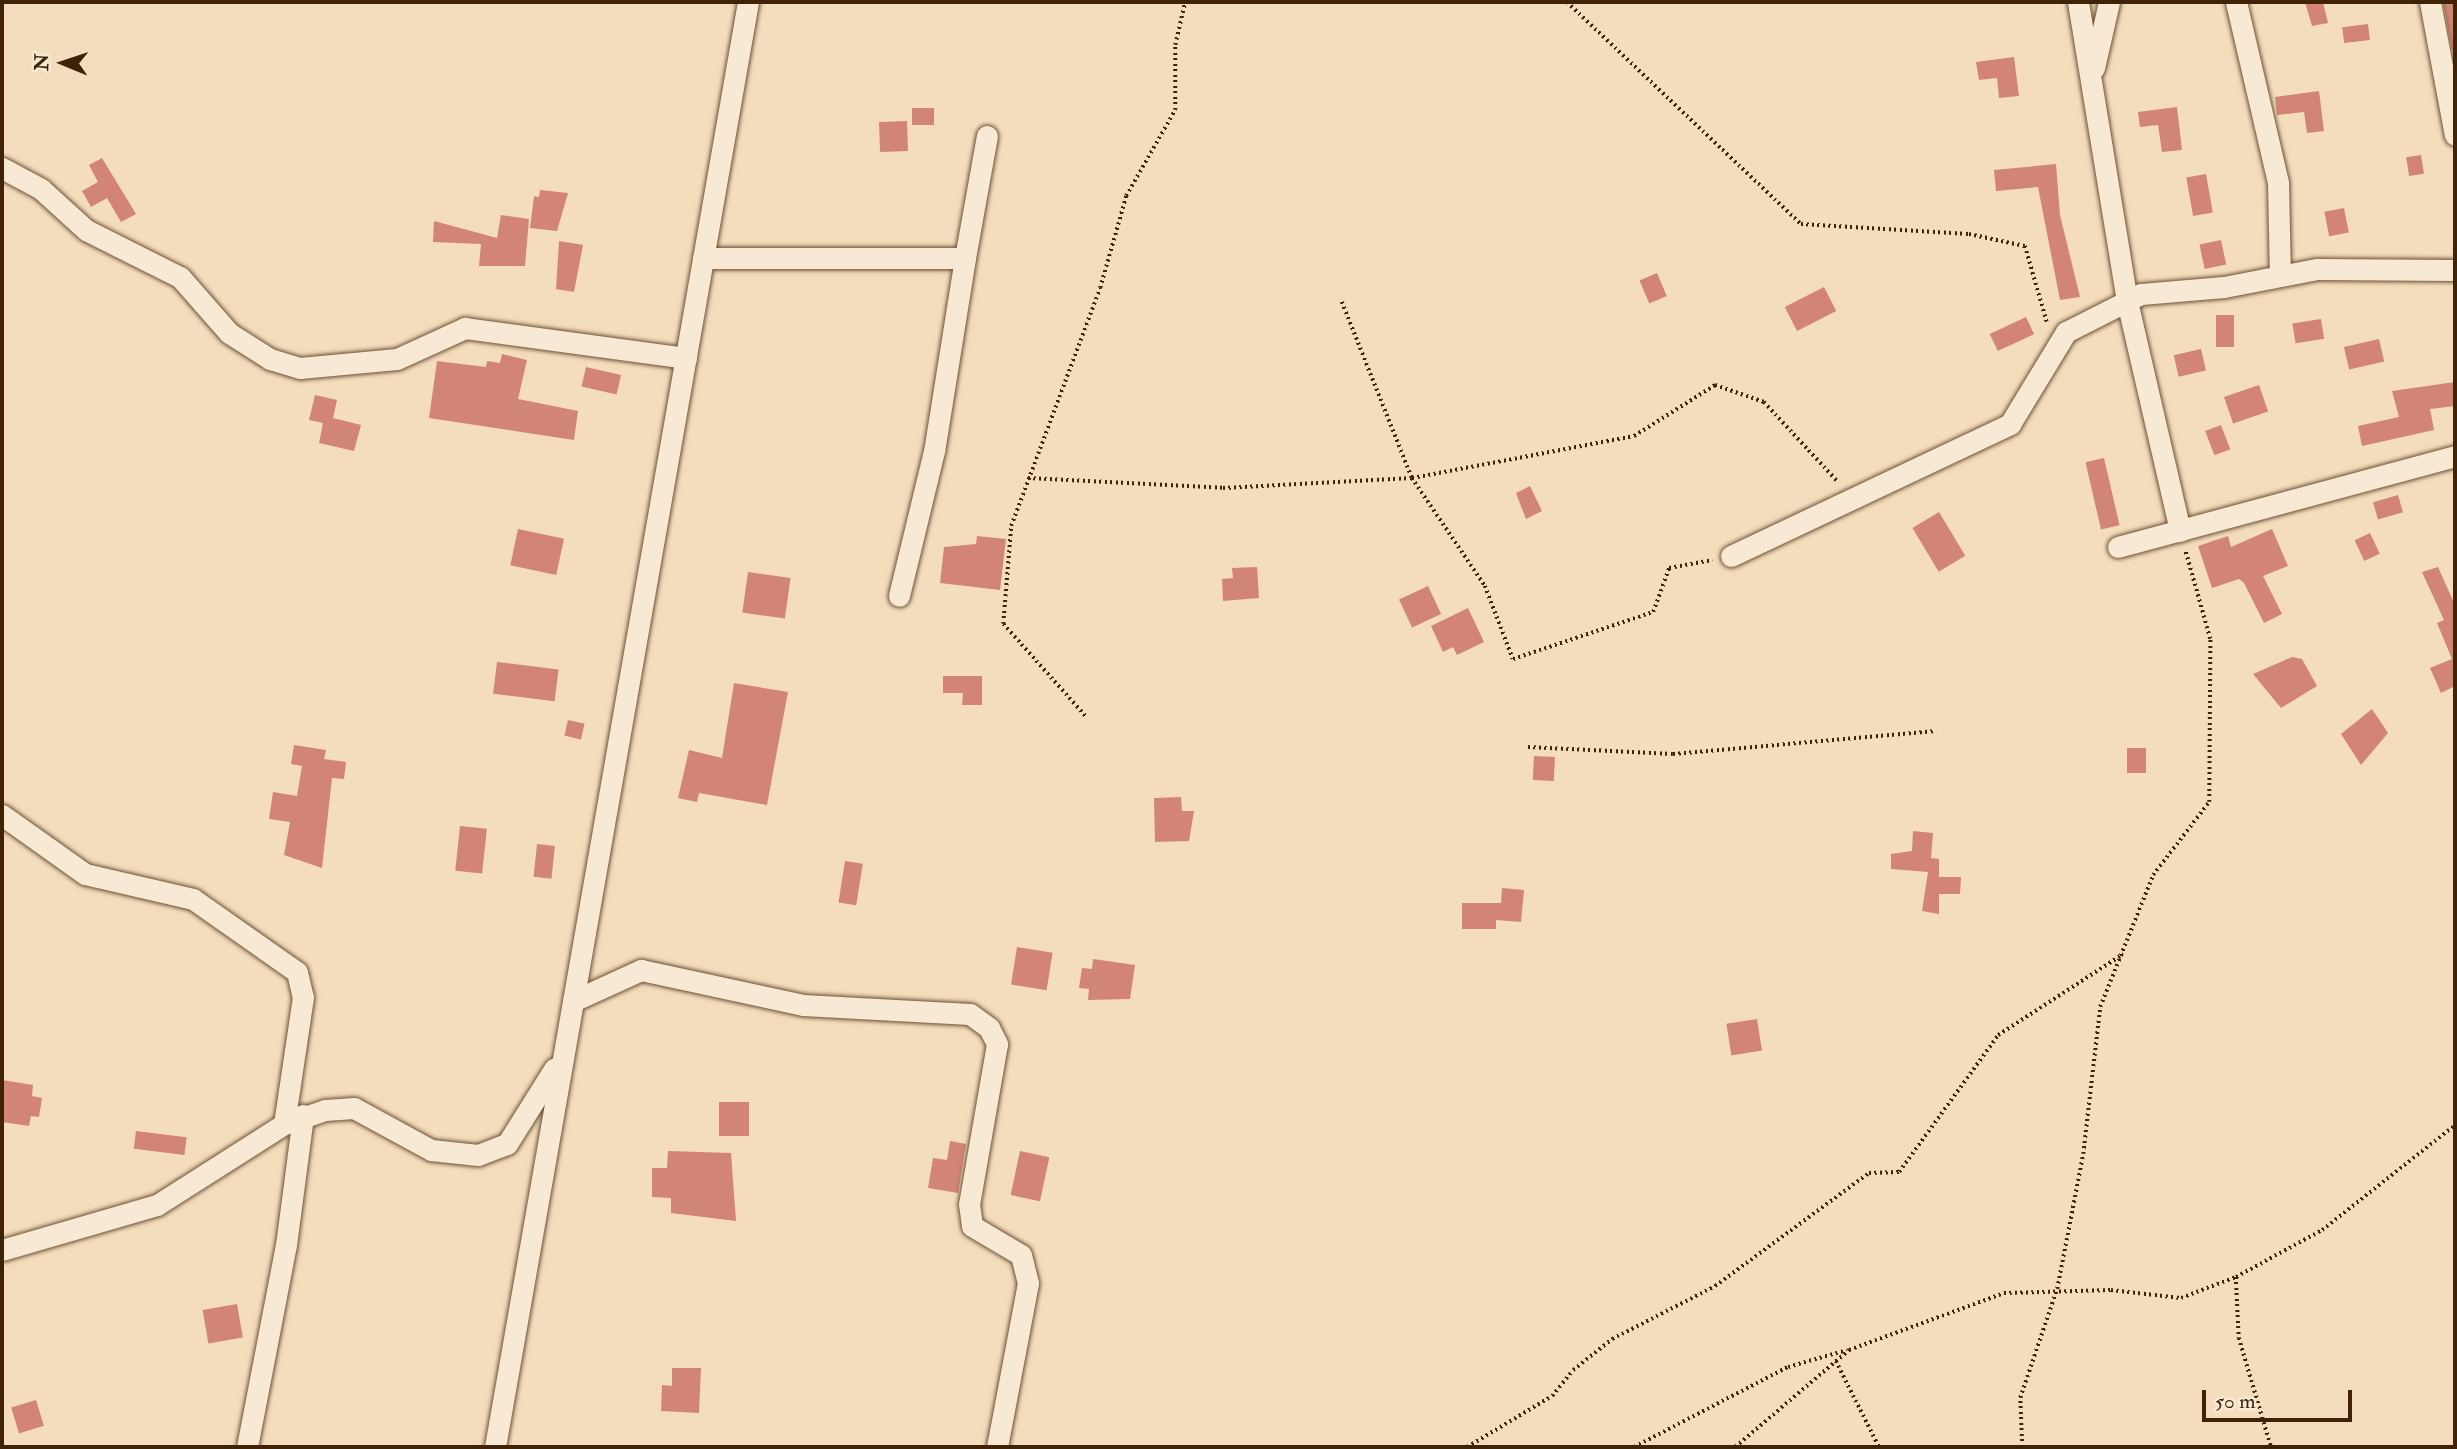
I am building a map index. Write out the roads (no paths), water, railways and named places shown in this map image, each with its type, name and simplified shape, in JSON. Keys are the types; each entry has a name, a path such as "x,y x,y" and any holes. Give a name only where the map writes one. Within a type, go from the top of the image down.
{"street":[{"path":"495,1447 559,1061 573,1001 748,2"},
{"path":"2078,2 2127,301 2180,531"},
{"path":"2091,79 2109,2"},
{"path":"2236,2 2278,183 2280,275"},
{"path":"2430,2 2455,135"},
{"path":"899,596 934,451 987,136"},
{"path":"2,168 41,189 86,230 180,277 229,333 270,359 300,368 397,359 465,328 686,358"},
{"path":"703,258 965,258"},
{"path":"1731,556 2010,424 2055,350 2082,319 2127,301 2317,268 2455,270"},
{"path":"2118,547 2455,456"},
{"path":"2,816 85,874 193,899 297,972 303,997 286,1245 247,1447"},
{"path":"573,1001 641,970 803,1005 970,1014 989,1028 997,1044 969,1204 972,1226 1021,1255 1028,1283 997,1447"},
{"path":"2,1250 157,1205 293,1119 355,1108 431,1150 478,1154 507,1144 559,1061"}]}
